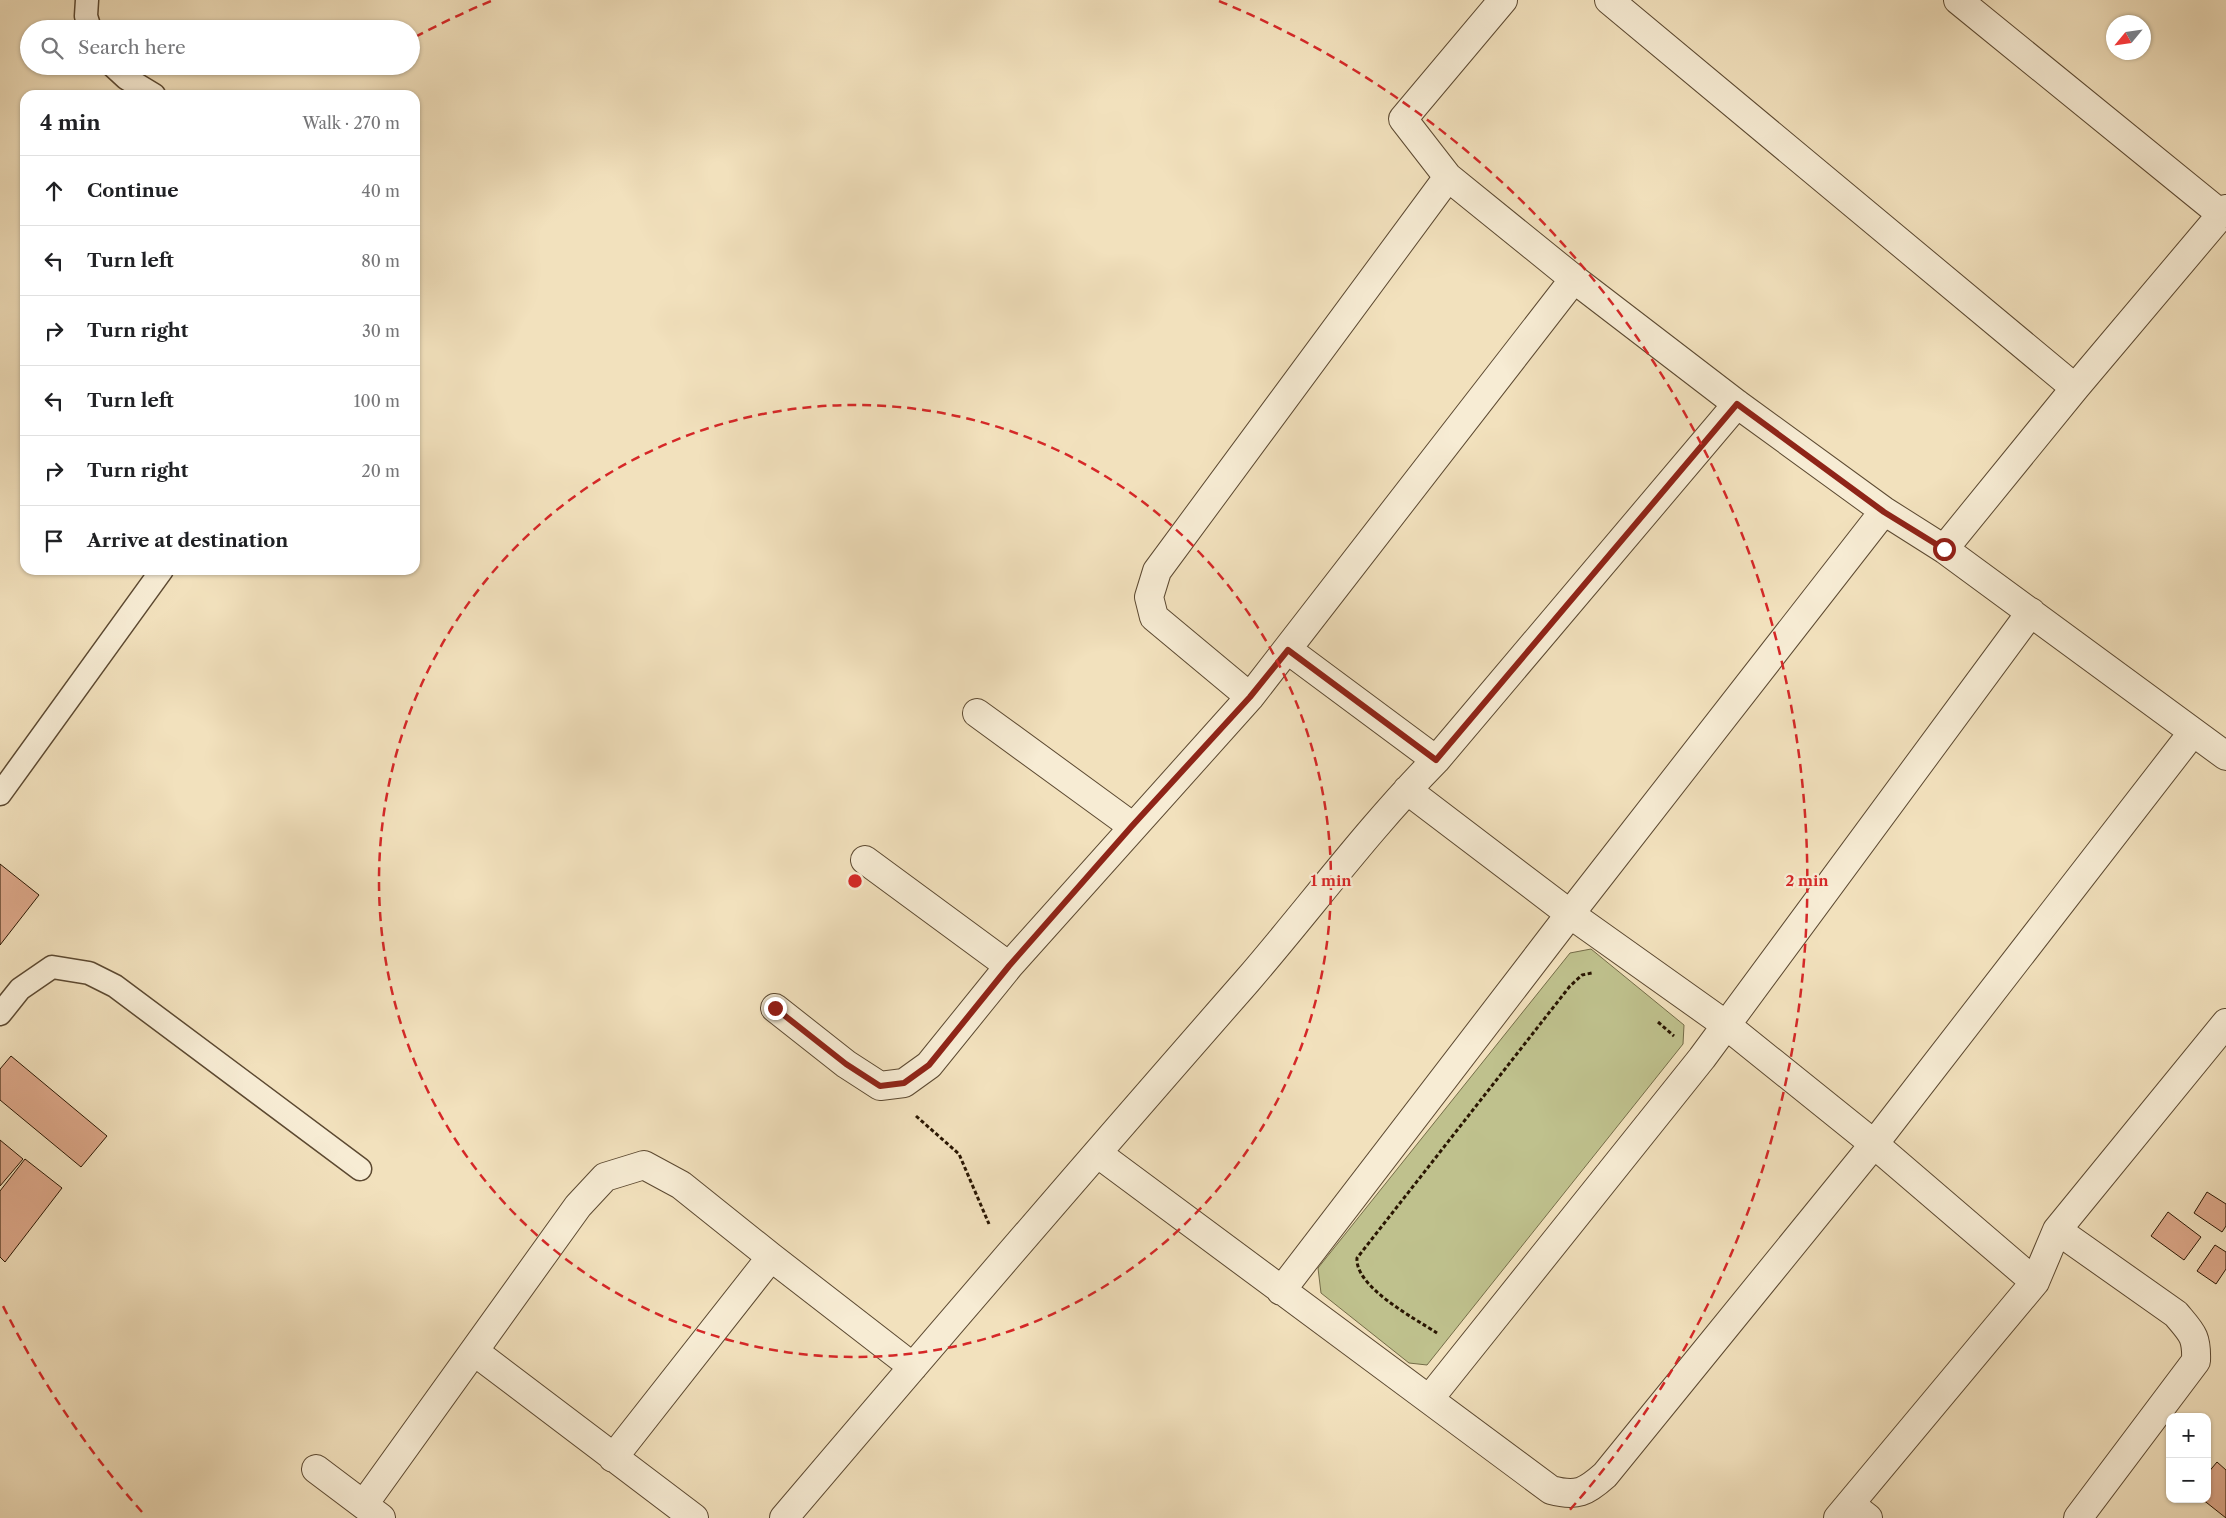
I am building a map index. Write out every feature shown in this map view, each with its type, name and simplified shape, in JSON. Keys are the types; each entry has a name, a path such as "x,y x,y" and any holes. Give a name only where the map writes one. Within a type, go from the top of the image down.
{"street":[{"path":"1503,0 1403,120 1448,177 1574,279 1737,404 1884,512 1944,549 2226,756"},
{"path":"1609,0 2075,388"},
{"path":"1944,549 2075,388 2224,212 1958,0"},
{"path":"1250,697 1154,617 1149,597 1157,571 1448,177"},
{"path":"775,1008 846,1064 880,1086 904,1083 929,1065 1009,966 1132,826 1250,697 1574,279"},
{"path":"784,1518 1004,1260 1266,960 1407,790 1436,760 1737,404"},
{"path":"1281,1291 1570,914 1884,512"},
{"path":"1430,1398 1726,1025 2031,612"},
{"path":"1288,650 1436,760"},
{"path":"977,713 1132,826"},
{"path":"1097,1153 1281,1291 1430,1398 1551,1490 1568,1494 1588,1490 1605,1475 1874,1144 2193,732"},
{"path":"1407,790 1570,914 1726,1025 1874,1144 2035,1282"},
{"path":"865,860 1009,966"},
{"path":"1852,1513 2035,1282 2057,1230 2226,1023"},
{"path":"316,1469 372,1511 475,1352 578,1206 605,1177 644,1165 681,1185 770,1258 913,1367"},
{"path":"2057,1230 2176,1314 2197,1343 2196,1361 2078,1518"},
{"path":"613,1458 770,1258"},
{"path":"475,1352 694,1518"}],"lane":[{"path":"87,0 87,20"},
{"path":"123,75 146,90"},
{"path":"0,794 158,575"},
{"path":"0,1014 20,989 52,967 89,973 116,986 360,1169"}],"path":[{"path":"1467,1353 1378,1293 1364,1279 1356,1267 1357,1258 1570,986 1582,975 1596,972"},
{"path":"904,1083 914,1115 959,1154 1004,1260"}],"green space":[{"path":"1591,949 1684,1025 1683,1044 1427,1365 1409,1363 1321,1293 1318,1268 1570,953"}],"building":[{"path":"0,864 39,895 0,945"},
{"path":"11,1056 107,1136 81,1167 0,1100 0,1069"},
{"path":"0,1140 23,1159 0,1186"},
{"path":"25,1159 62,1188 5,1262 0,1257 0,1191"},
{"path":"2207,1192 2226,1204 2226,1226 2222,1232 2194,1213"},
{"path":"2168,1212 2201,1237 2184,1260 2151,1236"},
{"path":"2215,1245 2226,1252 2226,1269 2216,1284 2197,1271"},
{"path":"2217,1462 2226,1470 2226,1518 2207,1503 2211,1503 2211,1469"}],"route":[{"path":"775,1008 846,1064 880,1086 904,1083 929,1065 1009,966 1132,826 1250,697 1288,650 1436,760 1737,404 1884,512 1944,549"}]}
